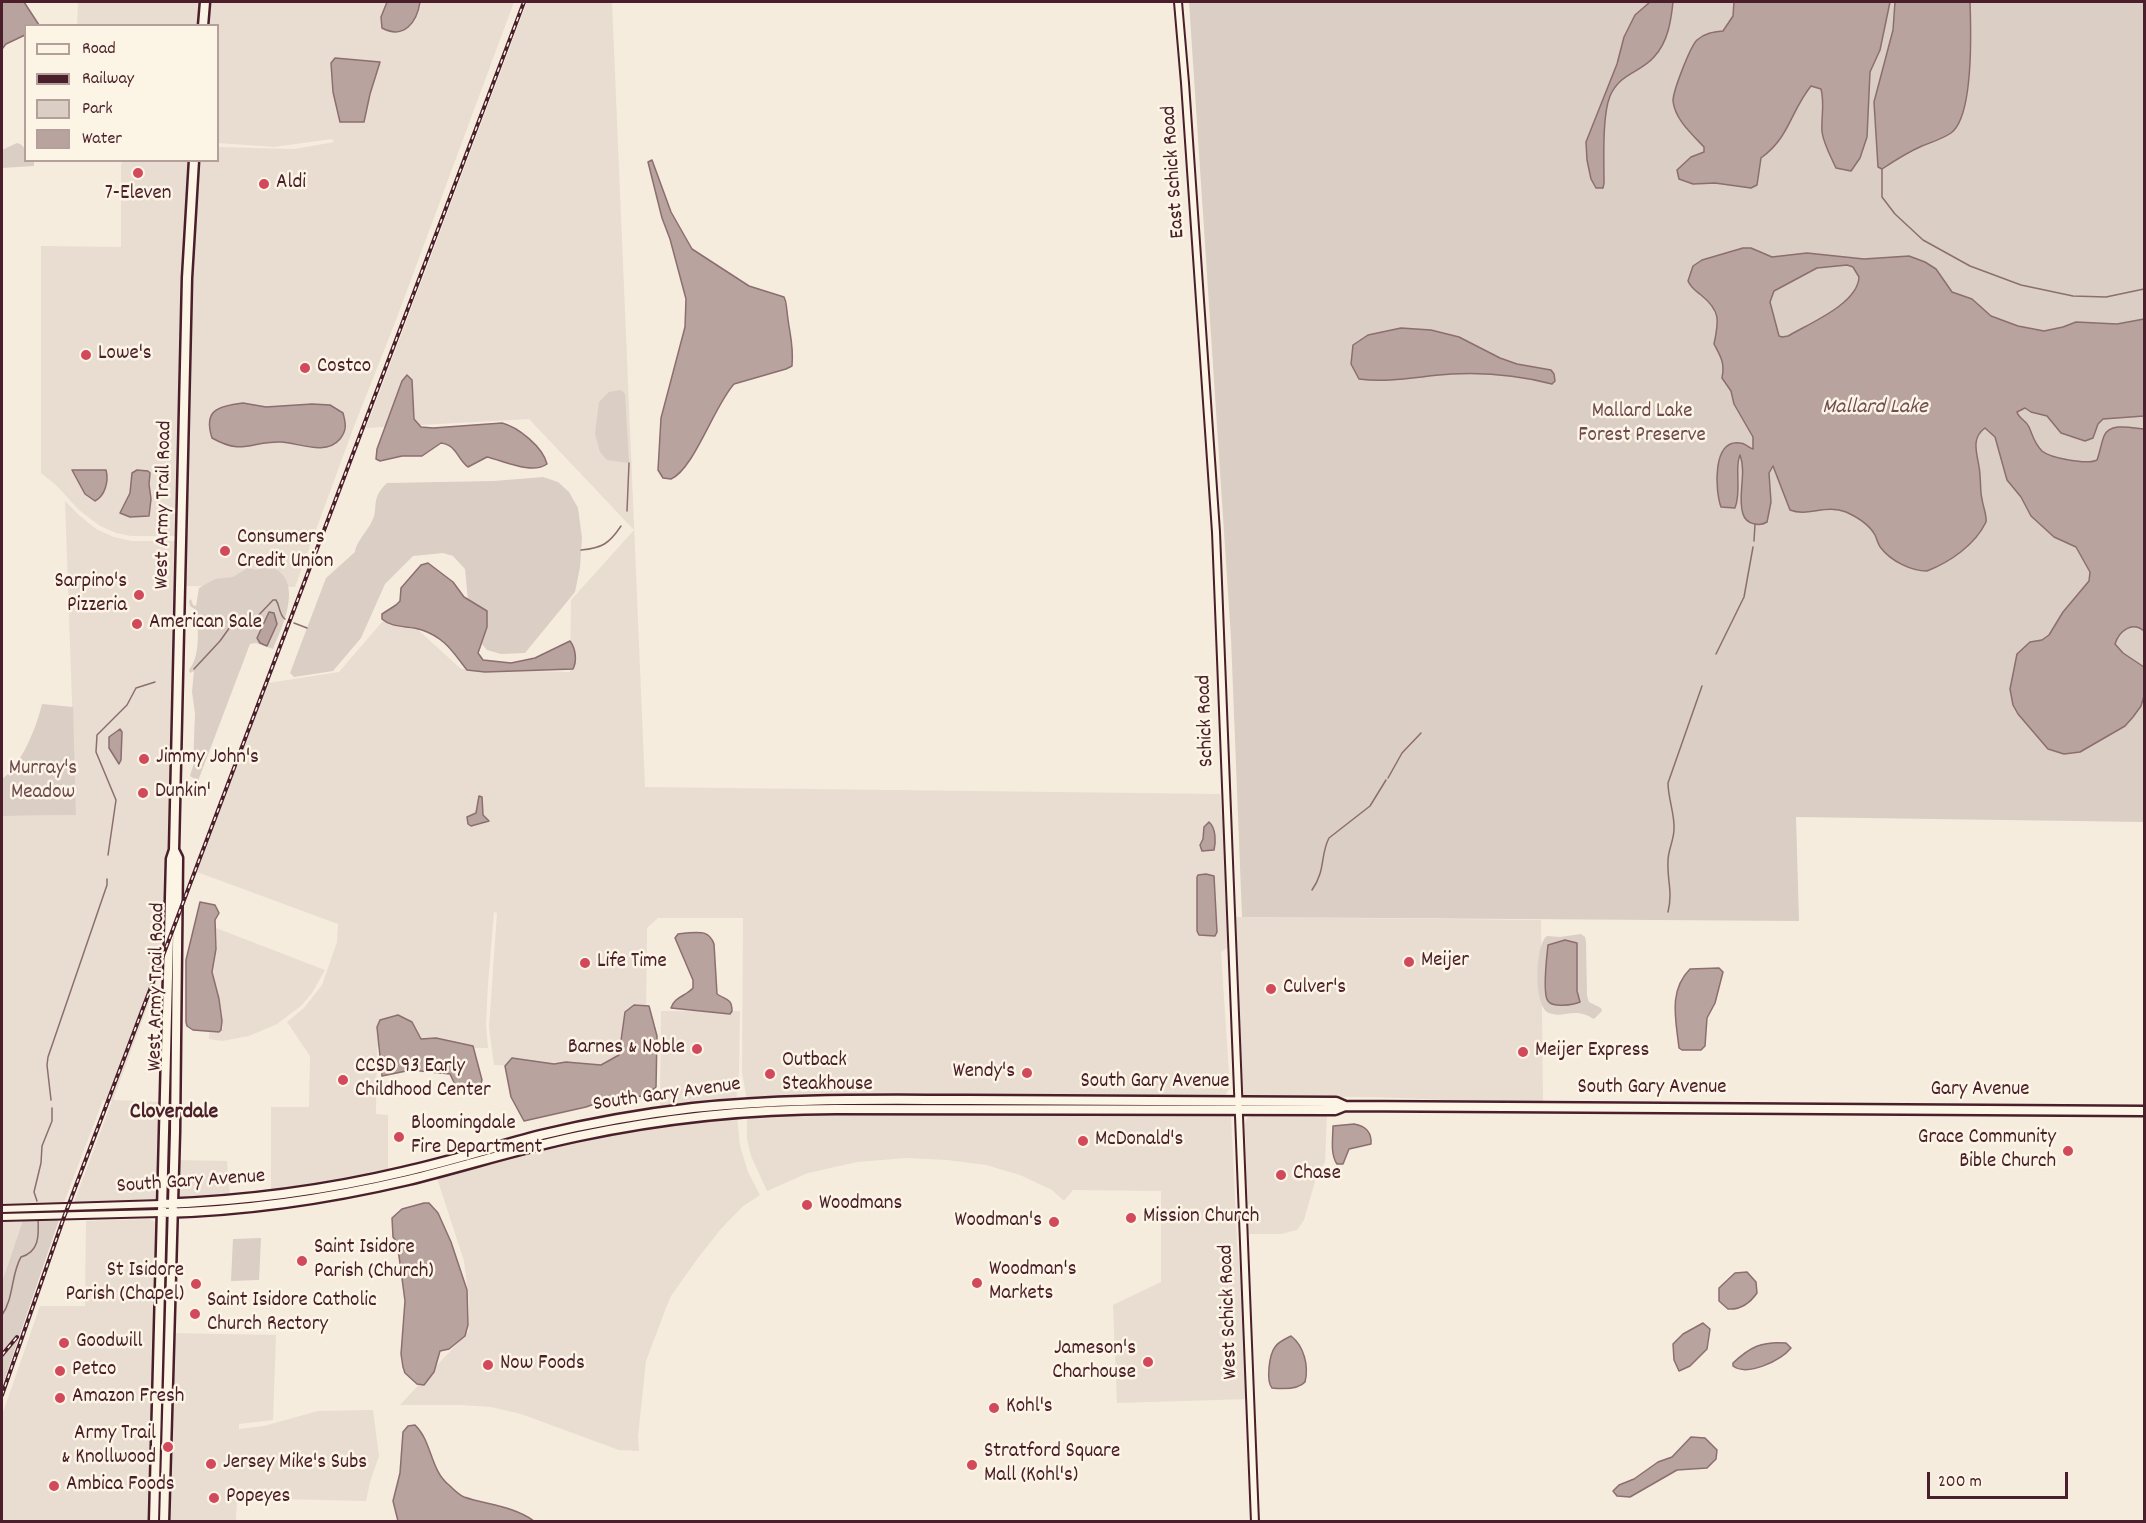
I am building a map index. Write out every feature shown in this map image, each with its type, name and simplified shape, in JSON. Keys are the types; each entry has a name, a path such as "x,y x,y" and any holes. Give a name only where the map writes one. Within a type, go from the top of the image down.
{"main road":[{"path":"203,24 205,2"},
{"name":"West Army Trail Road","path":"154,1521 171,859 174,850 187,278 194,162"},
{"name":"West Army Trail Road","path":"164,1521 173,1209 178,858 174,850"},
{"name":"South Gary Avenue","path":"161,1209 400,1178 542,1135 591,1124 660,1112 738,1104 825,1100 1238,1106 1336,1102 1345,1106 1814,1108"},
{"name":"Gary Avenue","path":"1814,1108 2145,1111"}],"street":[{"name":"East Schick Road","path":"1178,2 1203,339"},
{"name":"Schick Road","path":"1203,339 1218,578 1238,1106"},
{"name":"West Schick Road","path":"1238,1106 1255,1521"},
{"name":"South Gary Avenue","path":"2,1209 161,1209"},
{"name":"South Gary Avenue","path":"2,1217 161,1209"}],"shaded area":[{"path":"78,2 200,2 199,24 77,24"},
{"path":"211,2 514,2 295,587 183,586 195,162 219,162 219,147 295,149 334,142 332,139 274,147 219,143 219,24 207,24"},
{"path":"527,2 612,2 645,787 1220,794 1230,946 1221,952 1230,1088 1224,1097 1112,1098 1061,1095 1036,1098 891,1095 747,1101 742,1072 743,918 658,918 647,928 646,1012 616,1072 494,1065 489,1027 497,913 494,912 486,1024 488,1048 377,1047 376,1114 388,1115 388,1172 271,1193 271,1107 309,1107 310,1056 287,1022 304,1008 322,985 337,942 338,924 197,872 268,683 339,672 394,608 461,669 570,672 571,600 634,530 529,419 366,428"},
{"path":"122,162 190,162 179,536 131,536 100,526 79,510 57,486 41,473 41,246 121,247"},
{"path":"65,501 96,529 114,537 132,541 180,541 173,805 166,956 113,1100 161,1102 159,1201 73,1205 112,1101 103,1100 63,1205 2,1205 2,816 76,815"},
{"path":"1236,917 1541,920 1543,1104 1375,1097 1242,1096"},
{"path":"216,928 325,970 312,993 301,1006 277,1024 249,1036 222,1041 209,1039 209,1032 220,1033 223,1028 213,972 217,949"},
{"path":"661,1011 740,1011 736,1101 660,1109"},
{"path":"789,1113 1231,1114 1237,1243 1245,1317 1249,1399 1117,1403 1113,1305 1161,1282 1161,1191 1073,1190 1064,1201 1052,1190 1020,1175 986,1165 907,1158 857,1162 808,1173 767,1191 751,1156 747,1139 747,1115"},
{"path":"1256,1113 1327,1113 1325,1162 1316,1178 1304,1220 1297,1230 1281,1234 1247,1234 1245,1124 1247,1118"},
{"path":"737,1117 740,1146 748,1172 760,1195 742,1207 720,1230 671,1296 646,1361 638,1436 639,1451 619,1450 521,1414 491,1407 400,1405 469,1331 469,1302 464,1261 437,1178 556,1144 663,1124"},
{"path":"175,1160 227,1161 230,1196 175,1200"},
{"path":"149,1219 155,1222 158,1230 151,1521 2,1522 2,1415 40,1306 85,1306 86,1221"},
{"path":"2,1220 23,1220 2,1282"},
{"path":"170,1333 276,1335 273,1420 239,1424 239,1429 264,1426 318,1411 373,1410 379,1456 366,1501 237,1498 236,1521 165,1522"}],"green space":[{"name":"Mallard Lake Forest Preserve","path":"1189,2 2144,2 2144,822 1796,817 1799,921 1242,917 1231,638"},
{"path":"17,143 20,144 24,147 24,162 34,162 34,166 2,168 2,150"},
{"path":"621,390 625,394 629,463 607,460 600,452 595,434 599,402 609,392"},
{"path":"543,477 558,482 569,492 578,508 582,538 580,567 575,592 525,653 501,654 487,650 480,642 469,611 465,569 453,556 443,553 413,556 385,584 361,638 333,671 294,677 290,673 326,578 355,552 374,518 378,494 387,483 494,481"},
{"path":"270,566 281,573 287,582 289,592 282,628 273,649 256,643 250,644 198,781 190,776 193,766 195,713 192,692 194,671 190,673 189,670 197,649 198,634 196,610 190,606 189,601 191,599 193,605 196,606 199,588 215,579 233,577 248,568 257,570"},
{"name":"Murray's Meadow","path":"42,704 73,707 76,815 2,816 2,779 22,755"},
{"path":"1581,934 1585,937 1586,942 1587,996 1589,1002 1601,1008 1602,1011 1594,1019 1580,1013 1560,1015 1549,1013 1540,1000 1538,988 1538,962 1543,941 1547,936"},
{"path":"23,1220 59,1220 2,1387 2,1282"},
{"path":"261,1238 259,1280 231,1281 233,1239"}],"water":[{"path":"2,2 24,2 38,24 24,24 24,35 6,44 2,49"},
{"path":"387,2 420,2 412,22 408,27 397,32 382,28 381,17"},
{"path":"1650,2 1673,2 1668,31 1663,45 1654,57 1619,82 1610,96 1605,126 1604,183 1603,188 1596,188 1591,179 1586,142 1617,64 1624,37 1635,15"},
{"path":"1734,2 1890,2 1880,50 1870,72 1867,137 1860,158 1851,171 1836,168 1822,132 1821,89 1811,86 1778,142 1761,158 1757,185 1751,188 1715,183 1693,184 1679,179 1677,170 1691,157 1704,152 1704,147 1677,115 1673,101 1676,88 1694,44 1706,34 1723,31 1733,16"},
{"path":"1895,2 1970,2 1969,71 1964,109 1958,124 1951,133 1912,151 1882,169 1878,167 1874,102 1893,30"},
{"path":"335,58 380,62 364,122 340,122 333,92 331,63"},
{"path":"652,160 671,212 692,249 749,286 784,297 792,351 792,366 734,384 726,394 688,463 671,479 663,478 658,470 661,418 685,327 686,299 648,162"},
{"name":"Mallard Lake","path":"1743,248 1751,248 1772,257 1807,253 1864,259 1909,256 1936,269 1952,292 1972,299 1991,316 2018,326 2044,331 2076,322 2117,324 2144,319 2144,416 2103,419 2098,424 2093,438 2085,441 2061,433 2047,416 2025,408 2017,412 2028,425 2035,442 2042,451 2069,460 2097,460 2104,436 2111,429 2122,427 2144,429 2144,631 2135,627 2126,629 2115,644 2123,653 2144,667 2144,696 2141,706 2125,726 2080,752 2064,754 2048,749 2013,705 2010,689 2017,654 2030,642 2042,640 2049,635 2063,612 2089,581 2090,572 2076,547 2054,537 2031,516 2021,497 2007,480 1995,437 1985,428 1977,438 1976,450 1986,522 1961,552 1927,571 1908,567 1890,557 1880,547 1869,527 1846,512 1831,509 1804,512 1790,510 1773,466 1769,473 1771,502 1767,522 1753,524 1745,517 1741,507 1743,469 1740,455 1735,508 1721,507 1717,478 1720,457 1724,449 1731,444 1742,443 1753,449 1753,437 1734,404 1731,391 1722,378 1722,360 1714,344 1717,329 1715,311 1688,281 1693,266 1702,260","holes":["1847,265 1853,267 1859,277 1850,296 1819,319 1788,336 1779,336 1770,302 1774,291 1817,268"]},
{"path":"1401,328 1431,330 1459,337 1500,358 1517,364 1551,370 1555,381 1552,384 1514,376 1477,373 1394,380 1359,379 1351,364 1353,345 1368,335"},
{"path":"407,375 412,380 414,419 421,427 502,423 529,439 541,451 547,464 541,467 526,468 487,457 468,467 454,449 441,443 422,456 402,456 380,461 376,459 377,449 402,381"},
{"path":"243,403 266,407 330,405 343,413 345,430 334,444 320,448 281,442 240,447 212,438 211,415 220,408"},
{"path":"72,470 106,470 105,488 98,499 95,501 85,494"},
{"path":"137,470 150,473 149,516 130,517 120,513 130,493 132,473"},
{"path":"428,563 453,582 464,597 487,611 487,627 478,653 483,660 511,663 535,658 570,641 575,655 573,669 485,672 467,670 448,646 437,637 417,629 396,626 382,619 382,614 400,601 401,588 421,565"},
{"path":"269,612 274,613 277,624 267,646 260,643 257,638"},
{"path":"120,729 122,732 119,764 109,748 109,737"},
{"path":"479,796 482,797 483,815 489,821 471,826 468,824 467,817 476,813"},
{"path":"1209,822 1214,831 1214,850 1202,851 1200,845 1204,827"},
{"path":"1206,874 1214,876 1217,932 1215,936 1199,935 1197,931 1197,877"},
{"path":"200,902 215,905 219,913 215,920 216,949 212,972 222,1021 219,1032 193,1030 187,1026 186,1022 186,960"},
{"path":"695,932 706,934 712,939 717,994 730,1001 732,1011 730,1014 671,1008 675,1001 693,988 693,980 675,938 678,934"},
{"path":"1565,940 1577,943 1577,991 1580,1002 1558,1005 1548,1001 1546,997 1548,945"},
{"path":"1719,968 1723,972 1715,1003 1707,1018 1705,1046 1701,1050 1682,1050 1679,1048 1675,1006 1683,978 1690,969"},
{"path":"634,1005 649,1006 657,1036 656,1087 645,1096 611,1098 586,1107 524,1121 511,1097 505,1066 512,1058 554,1064 566,1062 601,1065 619,1055 625,1012"},
{"path":"398,1015 412,1022 421,1039 436,1038 473,1046 482,1080 479,1089 459,1093 450,1074 411,1070 382,1076 377,1027 380,1020"},
{"path":"1354,1124 1367,1130 1371,1144 1349,1149 1343,1164 1337,1164 1333,1151 1333,1126"},
{"path":"429,1203 438,1213 451,1242 467,1290 468,1325 465,1336 449,1349 440,1351 434,1372 424,1385 417,1384 405,1373 403,1367 401,1354 405,1301 399,1256 393,1237 392,1218 402,1209"},
{"path":"1747,1272 1756,1282 1757,1293 1745,1305 1728,1309 1719,1301 1719,1288 1735,1273"},
{"path":"1703,1323 1710,1329 1707,1349 1690,1366 1679,1371 1674,1360 1673,1344 1683,1334"},
{"path":"1291,1336 1299,1345 1304,1357 1305,1382 1294,1388 1272,1388 1269,1374 1273,1351 1278,1344"},
{"path":"1786,1343 1791,1348 1764,1366 1747,1370 1733,1366 1739,1357 1757,1346"},
{"path":"415,1425 425,1439 438,1472 458,1493 464,1497 518,1512 534,1521 398,1521 393,1501 400,1473 403,1432 408,1426"},
{"path":"1691,1437 1705,1438 1717,1450 1716,1459 1707,1468 1677,1470 1630,1497 1617,1496 1613,1491 1658,1462 1672,1457"}],"waterway":[{"path":"1882,169 1882,197 1895,214 1923,240 1970,266 2021,285 2073,296 2106,297 2144,289"},
{"path":"627,511 629,463"},
{"path":"1754,541 1755,524"},
{"path":"581,550 604,544 621,526"},
{"path":"1716,654 1744,597 1753,547"},
{"path":"194,669 230,627 256,618 273,600 276,600 285,619"},
{"path":"294,623 307,628"},
{"path":"108,855 116,800 96,752 97,735 127,705 136,688 155,682"},
{"path":"1668,912 1670,898 1668,857 1674,824 1668,783 1702,686"},
{"path":"1388,778 1402,753 1421,733"},
{"path":"1312,890 1319,876 1329,838 1370,806 1386,780"},
{"path":"51,1100 48,1057 107,885 107,879"},
{"path":"37,1201 34,1192 41,1163 42,1146 52,1121 52,1108"},
{"path":"2,1315 9,1301 15,1271 21,1257 27,1255 37,1242 38,1219"}],"railway":[{"path":"2,1395 64,1217 524,2"},
{"path":"2,1355 17,1337"}],"place":[{"name":"7-Eleven","path":"138,173"},
{"name":"Aldi","path":"264,184"},
{"name":"Lowe's","path":"86,355"},
{"name":"Costco","path":"305,368"},
{"name":"Consumers Credit Union","path":"225,551"},
{"name":"Sarpino's Pizzeria","path":"139,595"},
{"name":"American Sale","path":"137,624"},
{"name":"Jimmy John's","path":"144,759"},
{"name":"Dunkin'","path":"143,793"},
{"name":"Meijer","path":"1409,962"},
{"name":"Life Time","path":"585,963"},
{"name":"Culver's","path":"1271,989"},
{"name":"Barnes & Noble","path":"697,1049"},
{"name":"Meijer Express","path":"1523,1052"},
{"name":"Wendy's","path":"1027,1073"},
{"name":"Outback Steakhouse","path":"770,1074"},
{"name":"CCSD 93 Early Childhood Center","path":"343,1080"},
{"name":"Bloomingdale Fire Department","path":"399,1137"},
{"name":"McDonald's","path":"1083,1141"},
{"name":"Grace Community Bible Church","path":"2068,1151"},
{"name":"Chase","path":"1281,1175"},
{"name":"Woodmans","path":"807,1205"},
{"name":"Mission Church","path":"1131,1218"},
{"name":"Woodman's","path":"1054,1222"},
{"name":"Saint Isidore Parish (Church)","path":"302,1261"},
{"name":"Woodman's Markets","path":"977,1283"},
{"name":"St Isidore Parish (Chapel)","path":"196,1284"},
{"name":"Saint Isidore Catholic Church Rectory","path":"195,1314"},
{"name":"Goodwill","path":"64,1343"},
{"name":"Jameson's Charhouse","path":"1148,1362"},
{"name":"Now Foods","path":"488,1365"},
{"name":"Petco","path":"60,1371"},
{"name":"Amazon Fresh","path":"60,1398"},
{"name":"Kohl's","path":"994,1408"},
{"name":"Army Trail & Knollwood","path":"168,1447"},
{"name":"Jersey Mike's Subs","path":"211,1464"},
{"name":"Stratford Square Mall (Kohl's)","path":"972,1465"},
{"name":"Ambica Foods","path":"54,1486"},
{"name":"Popeyes","path":"214,1498"}],"district":[{"name":"Cloverdale","path":"174,1114"}]}
